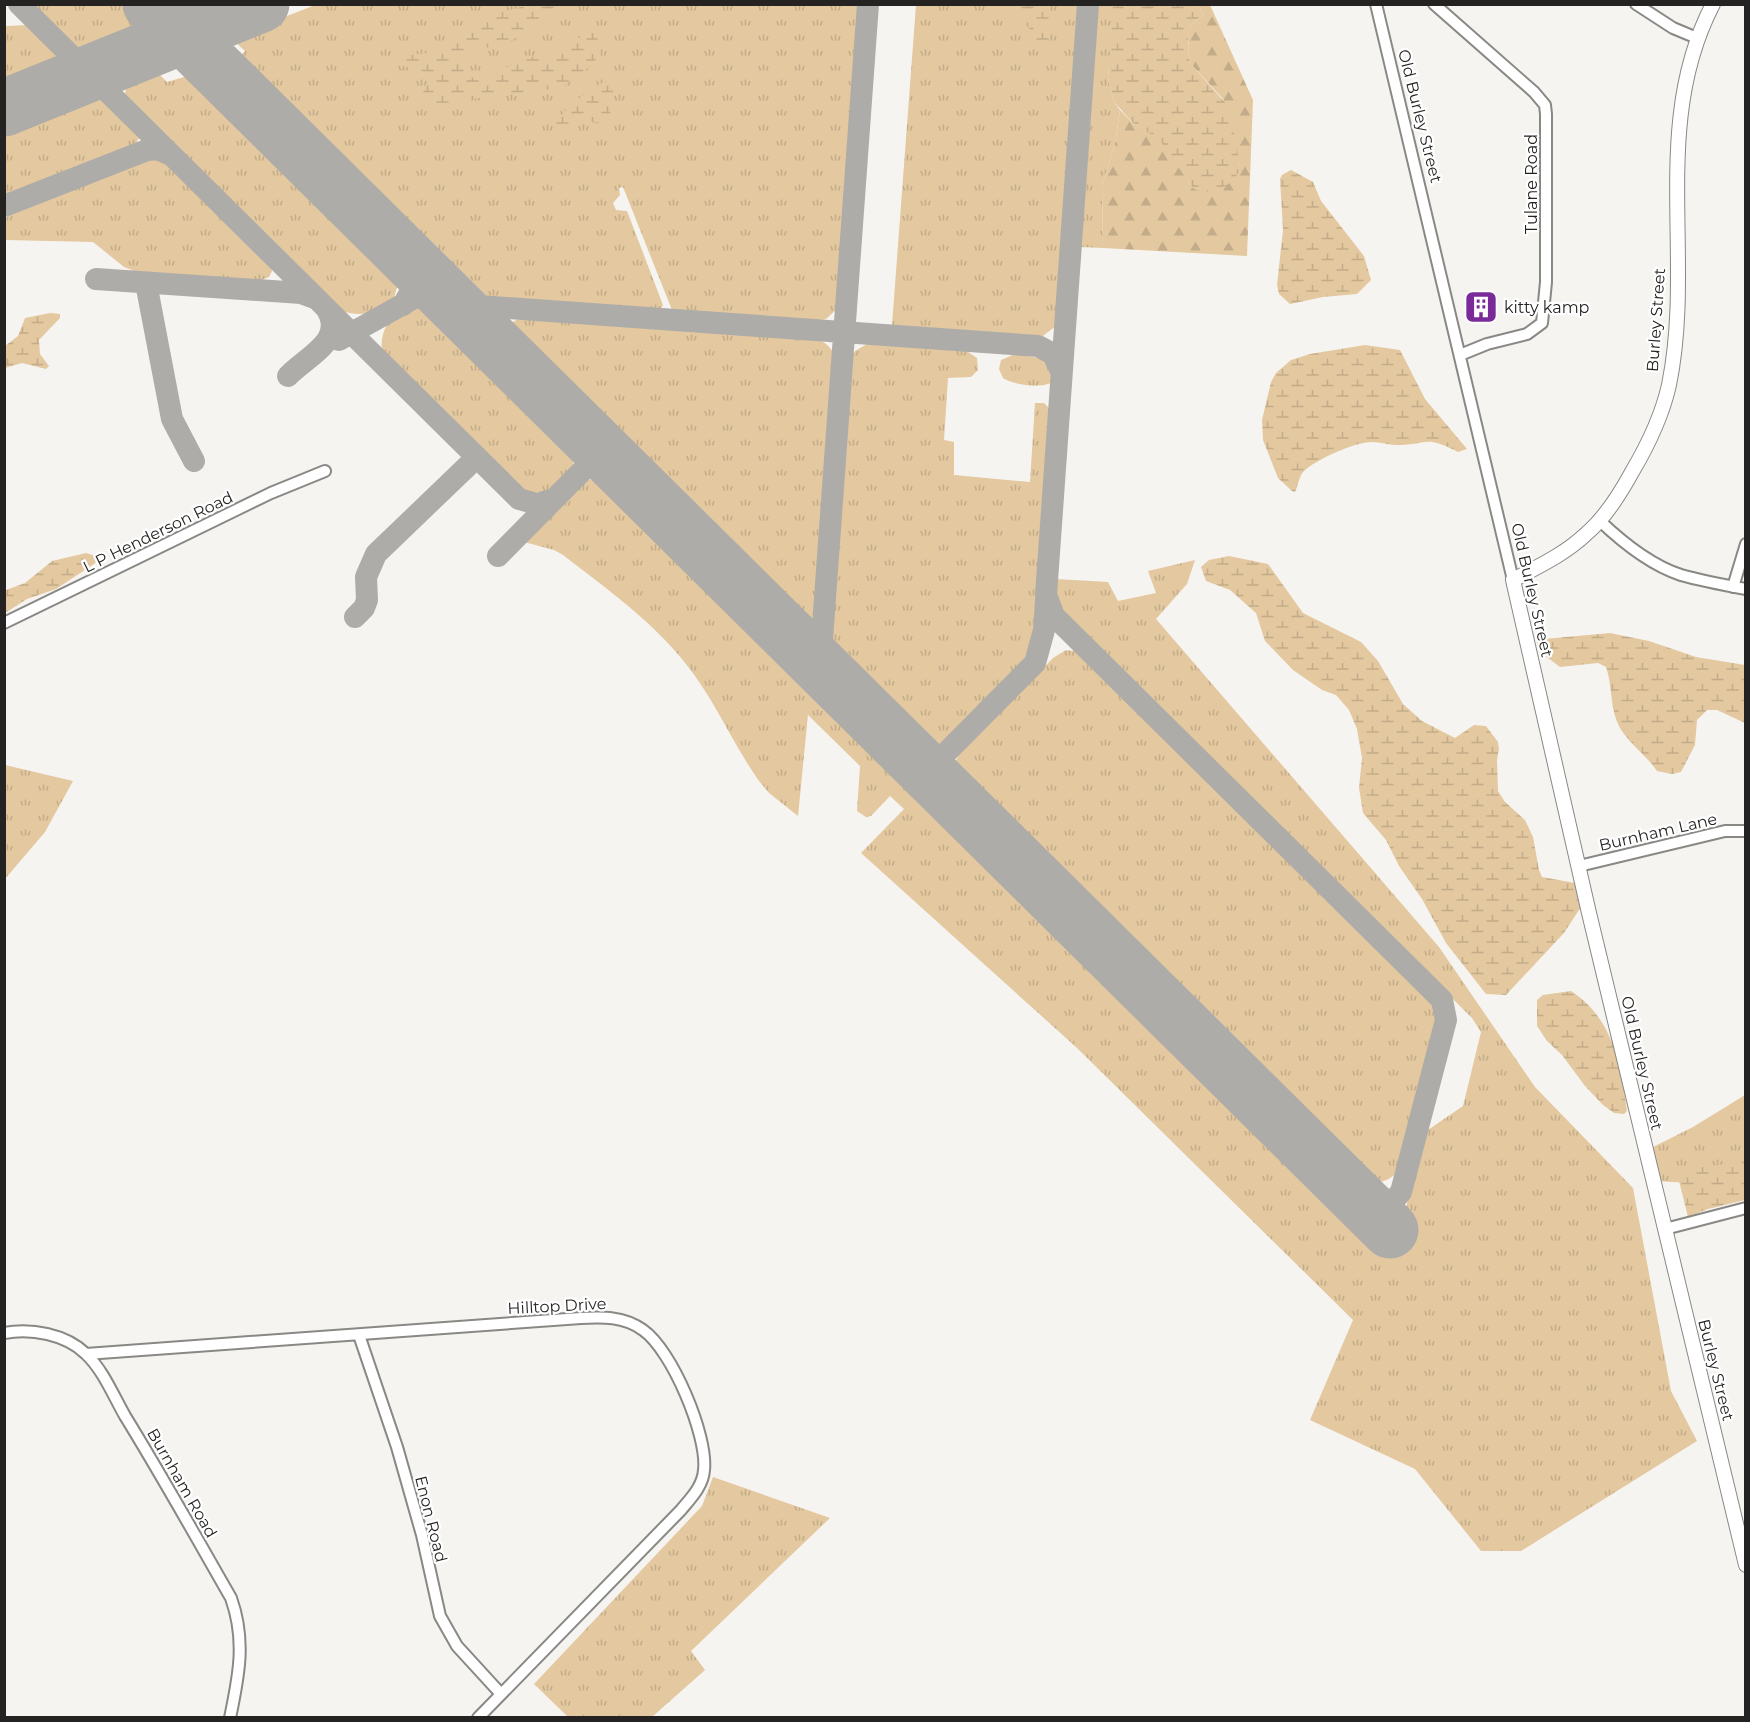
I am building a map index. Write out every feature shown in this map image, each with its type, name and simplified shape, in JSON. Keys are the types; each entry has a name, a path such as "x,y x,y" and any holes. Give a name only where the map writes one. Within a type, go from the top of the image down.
{"main road":[{"name":"Burley Street","path":"1513,580 1560,555 1588,533 1599,520 1621,491 1647,444 1668,385 1674,349 1681,97 1697,38 1713,4"},
{"name":"Old Burley Street","path":"1513,580 1654,1183"},
{"name":"Burley Street","path":"1654,1183 1746,1565"}],"street":[{"name":"Tulane Road","path":"1434,4 1534,92 1545,105 1546,114 1546,282 1542,323 1527,334 1487,344 1460,355"},
{"path":"1636,4 1673,28 1697,38"},
{"name":"Old Burley Street","path":"1379,5 1513,580"},
{"name":"L P Henderson Road","path":"4,623 271,493 325,471"},
{"path":"1599,520 1618,538 1664,567 1681,575 1746,590"},
{"path":"1733,587 1746,544"},
{"name":"Burnham Lane","path":"1579,866 1725,831 1746,831"},
{"path":"1665,1228 1746,1208"},
{"name":"Hilltop Drive","path":"86,1354 581,1318 619,1319 648,1334 677,1378 692,1414 705,1457 704,1473 692,1497 478,1718"},
{"name":"Burnham Road","path":"4,1333 26,1331 50,1335 86,1354 148,1452 231,1598 238,1618 241,1650 230,1718"},
{"name":"Enon Road","path":"359,1335 397,1447 422,1535 440,1616 457,1646 501,1694"}],"green space":[{"path":"29,5 122,5 141,26 135,34 91,52 82,53 70,47"},
{"path":"315,5 861,5 838,308 826,319 814,321 672,310 623,187 619,188 620,195 613,203 616,210 627,211 663,305 661,309 469,293 240,66 239,57 245,51 231,38"},
{"path":"528,5 571,5 515,38 470,54 464,59 466,70 470,76 486,77 519,61 560,49 576,41 590,21 593,21 601,53 592,65 561,88 456,101 440,108 431,108 427,106 422,95 429,78 428,73 397,64 395,61 397,57 440,51 463,40 482,21"},
{"path":"916,5 1080,5 1057,325 1043,336 892,325"},
{"path":"1006,5 1050,5 1051,27 1046,53 1039,54 1030,36 1030,29"},
{"path":"1096,5 1113,5 1114,8 1108,78 1114,102 1120,110 1115,144 1102,185 1103,248 1080,247"},
{"path":"1113,5 1199,5 1203,15 1188,28 1189,62 1229,107 1240,166 1234,179 1228,184 1207,192 1193,188 1159,139 1134,124 1114,102 1108,78"},
{"path":"1199,5 1210,5 1253,100 1247,256 1103,248 1102,185 1115,144 1120,110 1134,124 1160,139 1193,188 1240,166 1223,99 1189,62 1188,28 1203,15"},
{"path":"30,25 55,49 56,59 50,67 5,85 5,26"},
{"path":"154,69 167,82 184,77 196,78 393,272 398,284 393,301 379,309 361,314 339,310 132,107 125,95 128,84 139,75"},
{"path":"612,80 616,83 611,98 610,120 603,124 586,121 563,126 554,124 565,111 589,91"},
{"path":"95,95 114,107 133,127 139,138 135,145 5,198 5,127 84,96"},
{"path":"154,159 164,162 180,173 269,261 272,271 269,277 259,281 137,272 124,267 93,242 5,240 6,218 14,209 128,163"},
{"path":"1291,170 1313,182 1321,201 1364,256 1371,280 1357,294 1323,297 1290,304 1279,294 1277,285 1283,230 1280,179 1282,175"},
{"path":"422,307 431,310 569,446 574,466 550,489 537,493 520,488 382,352 383,334 391,320 404,310"},
{"path":"50,313 60,314 60,318 39,340 40,354 49,366 46,369 22,363 5,368 5,346 18,336 25,318"},
{"path":"520,318 819,340 829,346 836,363 818,615 815,622 803,623 511,333 511,323"},
{"path":"867,344 965,350 977,358 978,370 971,377 948,378 944,440 954,442 954,475 1030,482 1035,403 1044,403 1051,410 1032,644 1021,665 940,744 923,742 834,654 830,646 850,360 855,351"},
{"path":"1365,345 1400,350 1425,399 1467,449 1458,452 1432,442 1396,445 1375,442 1356,445 1336,452 1310,466 1302,473 1295,492 1292,491 1278,478 1263,440 1262,420 1271,382 1276,373 1291,360 1310,354"},
{"path":"1015,354 1045,359 1053,368 1052,382 1028,385 1014,383 1003,378 999,369 1001,360"},
{"path":"586,479 598,480 607,484 1378,1244 1404,1215 1425,1132 1463,1106 1481,1032 1472,1018 1059,610 1056,600 1056,579 1108,582 1118,601 1156,593 1148,571 1195,560 1187,584 1156,619 1439,947 1535,1087 1633,1188 1671,1391 1697,1441 1521,1551 1481,1551 1415,1469 1310,1420 1353,1320 1077,1048 861,853 904,809 890,796 871,816 866,817 857,811 860,766 808,715 798,816 769,793 759,781 696,678 658,633 628,606 563,555 554,550 524,542 577,485"},
{"path":"86,553 96,556 97,561 56,589 27,599 5,613 6,590 25,583 52,561"},
{"path":"1229,556 1268,564 1303,613 1361,642 1378,661 1403,704 1422,721 1455,738 1474,725 1486,726 1498,742 1498,791 1505,802 1525,820 1533,837 1542,877 1575,883 1588,903 1579,910 1564,933 1506,995 1486,994 1446,943 1422,899 1399,866 1386,840 1363,813 1359,788 1362,758 1357,729 1349,710 1336,695 1322,690 1293,670 1265,641 1256,613 1230,590 1206,581 1201,567 1209,560"},
{"path":"1610,633 1649,641 1696,657 1745,665 1745,723 1717,710 1707,710 1697,720 1695,745 1681,772 1672,774 1657,771 1619,727 1614,713 1606,667 1598,663 1560,667 1540,652 1537,642 1544,639"},
{"path":"1066,650 1080,652 1435,1003 1438,1016 1398,1171 1392,1177 1380,1182 1367,1180 957,775 956,760 961,751 1053,658"},
{"path":"5,765 73,781 45,832 5,879"},
{"path":"1571,991 1597,1015 1606,1029 1622,1077 1627,1111 1624,1114 1614,1113 1603,1105 1585,1086 1562,1055 1547,1041 1537,1026 1537,1000 1543,995"},
{"path":"1745,1095 1745,1155 1739,1186 1656,1181 1649,1149 1693,1127"},
{"path":"1745,1148 1745,1200 1708,1209 1688,1217 1678,1177 1684,1168 1720,1165 1733,1159"},
{"path":"713,1477 830,1518 691,1651 705,1670 652,1717 568,1717 534,1684 702,1506"}],"taxiway":[{"path":"19,4 326,308 332,329 328,338 322,347 288,376"},
{"path":"820,667 868,4"},
{"path":"1088,4 1046,595 1054,616 1442,1000 1446,1020 1401,1192 1389,1206 1365,1204"},
{"path":"108,92 106,75 116,63"},
{"path":"4,206 147,150 157,149 171,155"},
{"path":"403,305 414,286 409,262"},
{"path":"96,279 301,293 317,299"},
{"path":"146,283 172,419 194,461"},
{"path":"339,340 416,297 429,294 449,300"},
{"path":"446,297 465,305 1038,346 1053,354 1061,371"},
{"path":"491,342 487,322 492,314 502,308"},
{"path":"327,309 519,499 537,504 554,499"},
{"path":"588,465 593,453 589,439"},
{"path":"355,617 364,608 367,600 366,577 376,554 477,457"},
{"path":"498,556 588,465 597,460 613,463"},
{"path":"927,772 1035,663 1044,630 1046,600"}],"runway":[{"path":"151,4 1390,1230"},
{"path":"4,108 261,4"}],"place":[{"name":"kitty kamp","path":"1481,307"}]}
